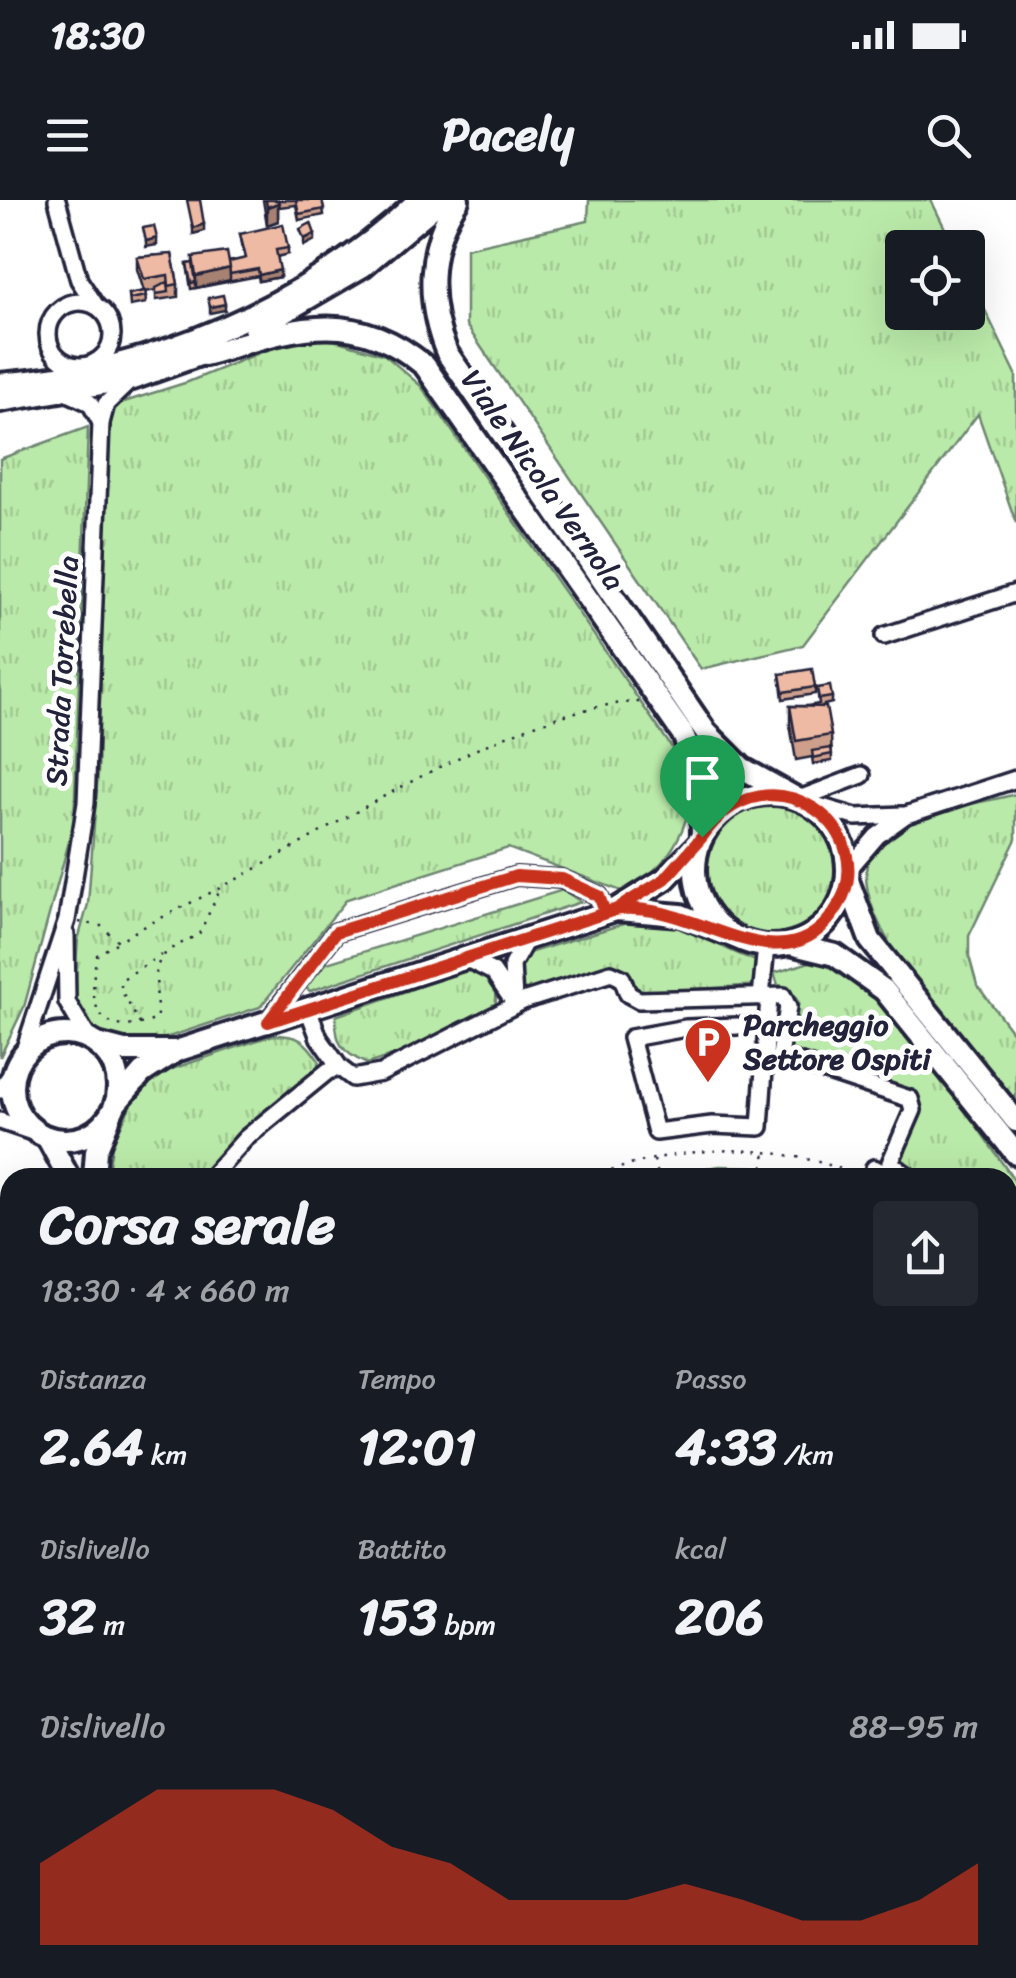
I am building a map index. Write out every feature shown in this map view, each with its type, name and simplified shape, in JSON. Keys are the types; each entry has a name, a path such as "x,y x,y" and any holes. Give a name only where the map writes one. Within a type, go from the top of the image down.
{"main road":[{"path":"0,384 63,386 203,336 270,305 347,258 419,200"},
{"path":"0,401 63,386 132,379 205,355 338,283 441,200"},
{"name":"Viale Nicola Vernola","path":"458,200 444,225 432,268 434,314 447,353 706,732 742,768 800,800"},
{"name":"Viale Nicola Vernola","path":"205,355 316,326 368,333 425,366 682,733 701,775 700,841"},
{"path":"63,386 88,365 114,365"},
{"path":"44,1136 78,1138 115,1108 142,1073 176,1052 610,911 665,879 700,841 714,819 740,800 772,793 800,800 837,832 847,875 870,940 1016,1121"},
{"path":"700,841 695,879 699,896 718,924 731,935"},
{"path":"790,944 822,927 834,913 847,875"},
{"path":"610,911 663,911 766,946 790,944 835,955 884,990 1016,1154"},
{"path":"64,1168 44,1136 20,1116 13,1100 19,1062 50,1037 93,1042 124,1051 176,1052"},
{"path":"93,1042 115,1070 115,1108 96,1151 95,1168"}],"street":[{"path":"56,200 79,280 109,322 111,342 88,365 64,362 48,338 52,318 67,304 79,280"},
{"path":"67,304 96,306"},
{"path":"101,423 106,404 132,379"},
{"path":"63,386 90,403 101,423"},
{"name":"Strada Torrebella","path":"66,920 89,758 101,423"},
{"path":"884,636 1016,593"},
{"path":"800,800 862,775"},
{"path":"800,800 856,817 906,815 1016,779"},
{"path":"847,875 876,836 906,815"},
{"path":"268,1022 336,932 516,876 562,879 599,896 610,911"},
{"path":"66,920 67,1002 93,1042"},
{"path":"0,1090 19,1062 66,920"},
{"path":"515,1004 512,965 526,938"},
{"path":"738,1026 686,1028 631,1038 656,1132 712,1125 760,1127 766,946"},
{"path":"464,958 493,972 515,1004"},
{"path":"308,1008 319,1038 340,1068 353,1078 381,1073 515,1004 611,974 622,978 628,994 638,1000 783,996 788,1008 780,1056 910,1099 913,1110 890,1163 897,1168"},
{"path":"219,1168 246,1138 328,1071 340,1068"},
{"path":"0,1121 44,1136"}],"path":[{"path":"166,951 156,967 153,985 158,1019 141,1025 110,1023 94,1009 90,986 96,955 118,941 398,790 522,730 582,708 640,702"},
{"path":"141,1025 121,990 122,980 199,934 221,888"},
{"path":"66,920 102,926 118,941"},
{"path":"621,1168 653,1157 713,1148 765,1150 847,1168"},
{"path":"763,1168 765,1150"},
{"path":"653,1157 656,1168"}],"green space":[{"path":"589,200 931,200 946,230 885,230 885,330 985,330 985,310 1016,374 1016,523 978,414 803,645 701,669 466,325 466,248 588,221"},
{"path":"328,338 385,355 421,386 682,762 688,781 685,821 667,856 638,883 621,891 508,848 347,899 260,1007 141,1046 109,1039 89,1025 73,999 78,940 88,904 98,772 108,415 111,406 188,382 289,341"},
{"path":"88,427 74,823 24,1007 0,1057 0,459"},
{"path":"1016,794 1016,839 969,936 969,956 977,985 1016,1037 1016,1103 939,1013 884,933 869,895 868,862 885,836 914,820"},
{"path":"771,802 796,808 818,822 832,844 838,869 832,894 818,916 796,930 771,936 746,930 724,916 710,894 704,869 710,844 724,822 746,808"},
{"path":"563,890 581,902 310,991 305,987 327,963"},
{"path":"649,916 756,961 758,985 641,993 623,971 524,997 518,964 522,955"},
{"path":"816,960 848,974 871,993 960,1102 1006,1168 909,1168 896,1161 921,1109 918,1096 872,1075 780,1056 799,1003 788,987 778,985 774,973"},
{"path":"478,971 497,990 495,1008 413,1049 367,1064 346,1051 339,1040 336,1016 459,972"},
{"path":"273,1035 295,1038 319,1061 314,1076 244,1132 210,1168 108,1168 112,1146 140,1084 166,1071"},
{"path":"720,1166 754,1167 754,1168 706,1168"}],"building":[{"path":"187,200 200,200 204,224 193,228"},
{"path":"296,200 322,200 324,209 299,214"},
{"path":"311,223 315,234 304,239 300,229"},
{"path":"283,224 288,248 276,250 280,270 259,275 258,269 230,274 229,262 246,258 240,234"},
{"path":"154,226 157,238 146,241 143,228"},
{"path":"227,252 230,268 196,276 193,257"},
{"path":"172,254 178,284 169,286 168,275 144,279 137,257"},
{"path":"193,263 196,282 191,283 187,264"},
{"path":"168,282 169,292 156,294 156,288"},
{"path":"145,291 146,296 130,299 129,294"},
{"path":"223,295 225,304 210,307 208,298"},
{"path":"812,669 815,687 783,692 780,674"},
{"path":"830,686 832,697 819,699 817,688"},
{"path":"790,706 826,707 831,735 796,741"},
{"path":"831,748 832,754 813,758 812,751"}],"place":[{"name":"Parcheggio Settore Ospiti","path":"708,1084"}],"route":[{"path":"702,837 665,879 615,910 268,1022 336,932 516,876 562,879 599,896 605,912 615,910 663,911 766,946 790,944 807,937 822,927 843,896 847,872 845,851 837,832 824,816 799,798 772,793 750,796 730,805 702,837"}]}
